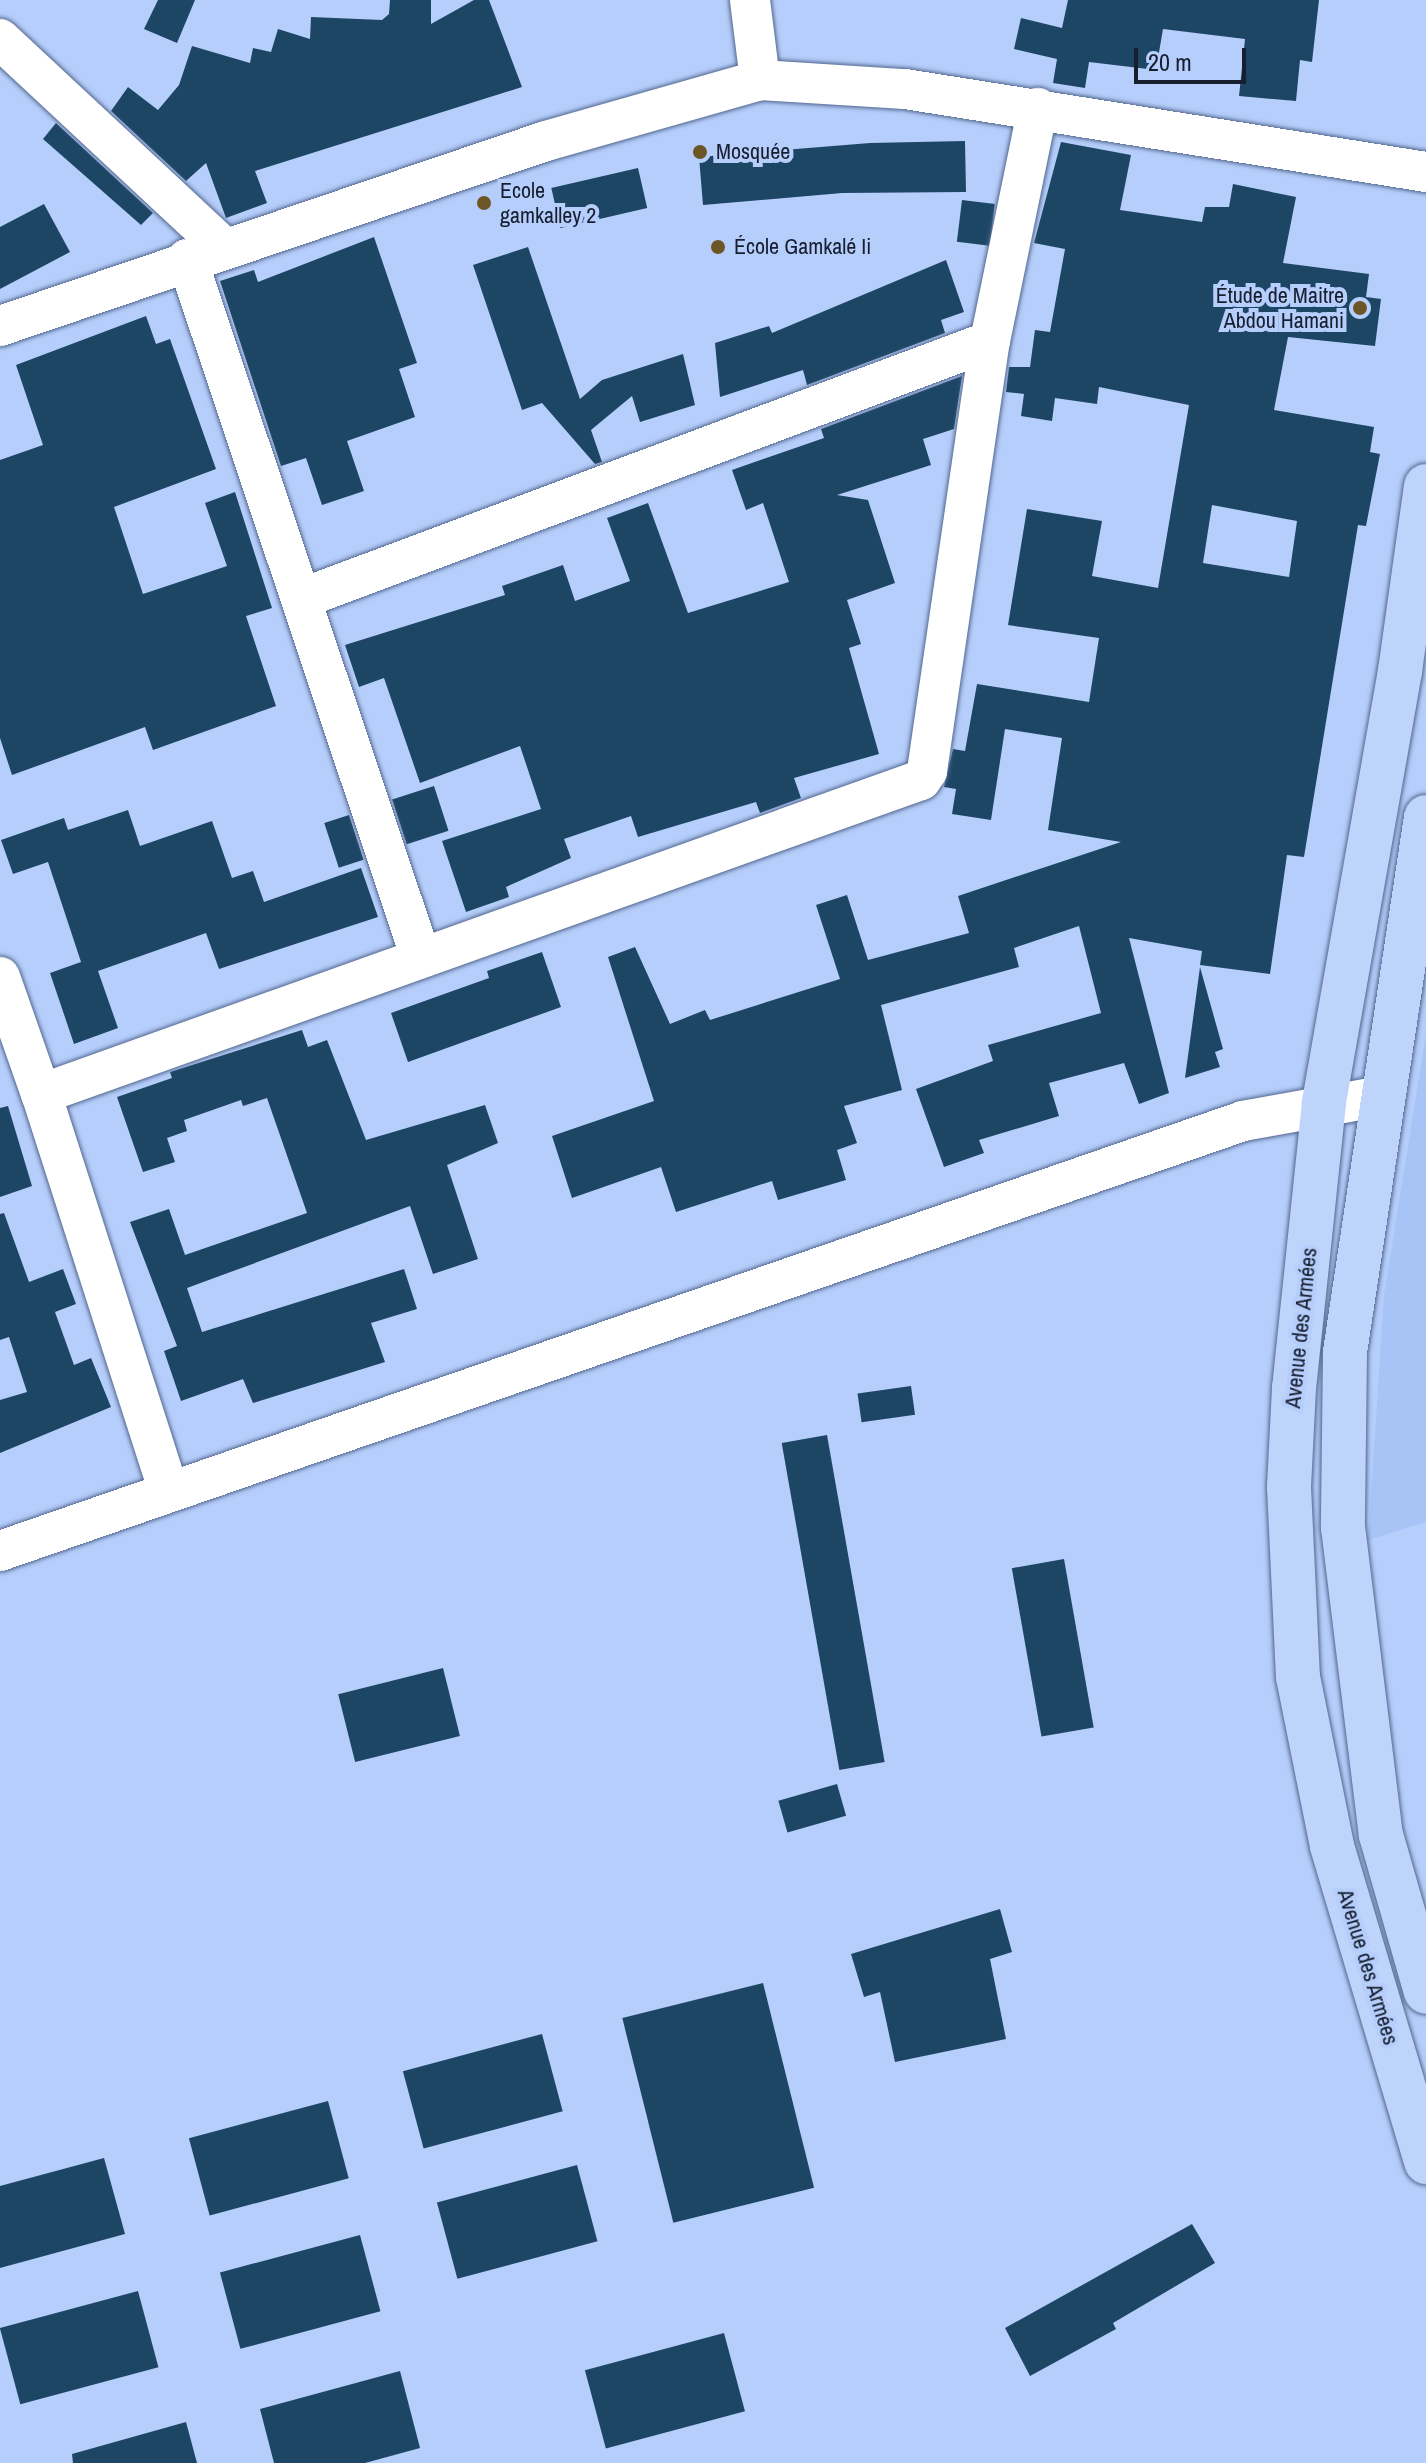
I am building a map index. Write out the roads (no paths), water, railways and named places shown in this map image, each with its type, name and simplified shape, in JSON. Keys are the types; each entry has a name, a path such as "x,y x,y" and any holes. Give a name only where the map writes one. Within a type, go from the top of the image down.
{"highway":[{"name":"Avenue des Armées","path":"1426,486 1400,671 1324,1103 1294,1388 1289,1487 1298,1677 1332,1846 1426,2162"},
{"path":"1426,817 1345,1352 1343,1527 1381,1835 1426,1992"}],"street":[{"path":"750,0 760,80"},
{"path":"0,39 205,253 303,598 421,958"},
{"path":"0,326 205,253 546,141 760,80 905,89 1426,172"},
{"path":"41,1094 921,780 927,771 990,341 1038,108"},
{"path":"303,598 990,341"},
{"path":"0,977 41,1094 169,1492"},
{"path":"0,1551 1228,1126 1324,1103 1382,1096"}],"place":[{"name":"Mosquée","path":"700,152"},
{"name":"Ecole gamkalley 2","path":"484,203"},
{"name":"École Gamkalé Ii","path":"718,247"},
{"name":"Étude de Maitre Abdou Hamani","path":"1360,308"}]}
